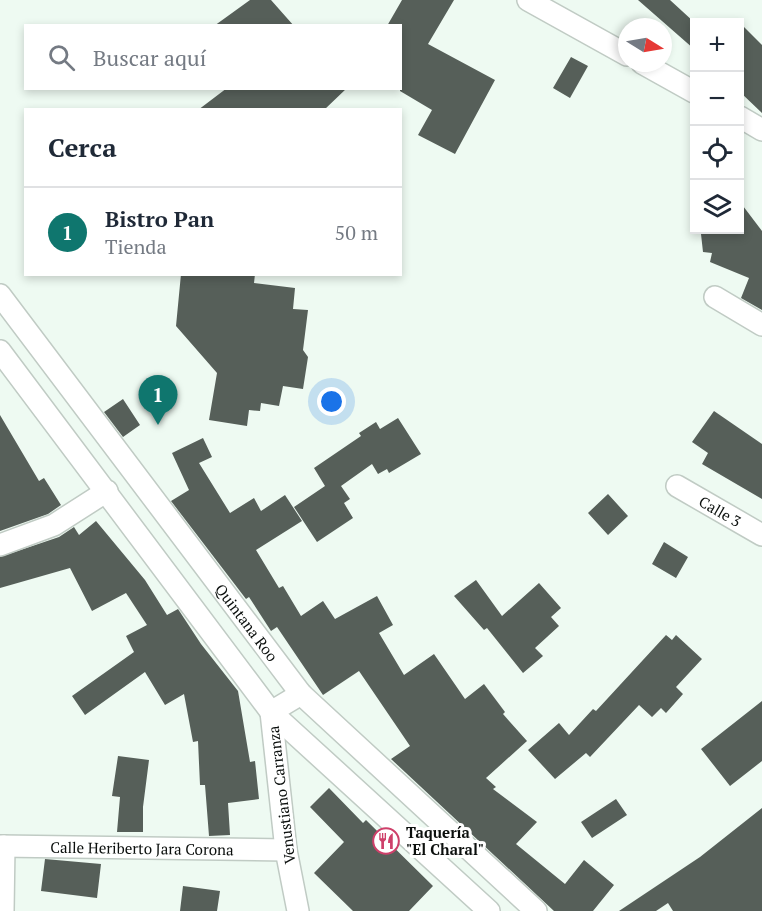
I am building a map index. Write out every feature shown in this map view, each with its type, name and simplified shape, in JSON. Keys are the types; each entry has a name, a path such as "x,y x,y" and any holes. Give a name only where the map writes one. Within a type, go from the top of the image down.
{"street":[{"path":"528,0 618,50"},
{"path":"658,72 690,90"},
{"path":"744,119 762,130"},
{"name":"Quintana Roo","path":"0,295 301,694 536,911"},
{"path":"715,297 762,325"},
{"path":"0,351 271,712 489,911"},
{"name":"Calle 3","path":"677,486 762,535"},
{"path":"0,545 54,525 107,491"},
{"name":"Venustiano Carranza","path":"298,911 286,850 271,712 301,694"},
{"path":"2,846 3,911"},
{"name":"Calle Heriberto Jara Corona","path":"2,846 286,850"}],"building":[{"path":"250,0 271,0 292,24 217,24"},
{"path":"402,0 454,0 428,44 495,80 455,154 418,135 432,110 400,91 402,90 402,24 388,24"},
{"path":"638,0 670,0 690,18 690,46 672,30 672,18 659,18"},
{"path":"744,27 762,45 762,113 744,96"},
{"path":"571,57 588,66 570,98 553,88"},
{"path":"224,90 345,90 326,108 201,108"},
{"path":"744,207 762,231 762,310 741,298 749,278 710,262 712,253 703,252 701,234 744,234"},
{"path":"181,276 255,276 254,283 295,288 293,309 308,310 303,350 308,357 303,389 283,386 279,406 261,403 260,411 249,410 247,426 209,420 217,373 176,326"},
{"path":"123,399 140,425 123,437 104,412"},
{"path":"714,411 762,444 762,499 702,464 708,453 692,442"},
{"path":"0,415 39,481 44,478 61,505 48,514 0,531"},
{"path":"398,418 421,454 389,473 387,469 378,474 372,464 341,486 350,499 344,503 353,518 317,542 294,507 325,486 314,468 361,436 359,433 376,422 380,429"},
{"path":"203,438 212,457 199,463 230,513 254,498 261,511 285,495 302,521 256,550 279,588 283,586 301,616 323,601 335,619 377,596 393,625 379,633 404,675 434,654 465,699 484,684 505,712 503,714 527,741 486,778 496,787 493,789 537,822 516,844 565,884 584,860 614,885 593,911 554,911 391,759 410,746 359,671 323,695 277,627 271,631 249,597 246,599 171,501 189,490 172,453"},
{"path":"608,494 628,516 608,535 588,513"},
{"path":"96,521 145,580 167,615 178,609 201,644 238,691 250,762 255,761 259,799 228,803 230,835 209,836 205,785 200,785 198,741 193,742 184,694 165,705 145,672 85,715 72,696 134,652 126,636 147,625 126,593 92,611 70,568 0,588 0,557 59,537 74,527 79,535"},
{"path":"664,542 688,557 676,578 652,564"},
{"path":"476,580 502,616 539,583 561,608 551,617 559,626 535,648 543,656 523,673 487,628 484,630 454,596"},
{"path":"666,635 672,640 676,635 702,659 676,687 683,694 666,713 661,708 652,717 639,705 590,757 586,753 555,779 528,750 559,723 569,735 593,709 596,711"},
{"path":"762,701 762,761 730,786 701,749"},
{"path":"118,756 149,760 143,807 143,832 117,832 120,797 112,796"},
{"path":"329,788 363,823 366,820 433,886 409,911 353,911 314,873 344,842 310,807"},
{"path":"616,799 627,815 592,838 581,822"},
{"path":"762,808 762,911 673,911 668,903 656,911 619,911 700,857"},
{"path":"45,859 101,864 97,898 41,891"},
{"path":"183,886 220,891 217,911 180,911"}],"place":[{"name":"Bistro Pan","path":"158,425"},
{"name":"Taquería \"El Charal\"","path":"386,841"}]}
